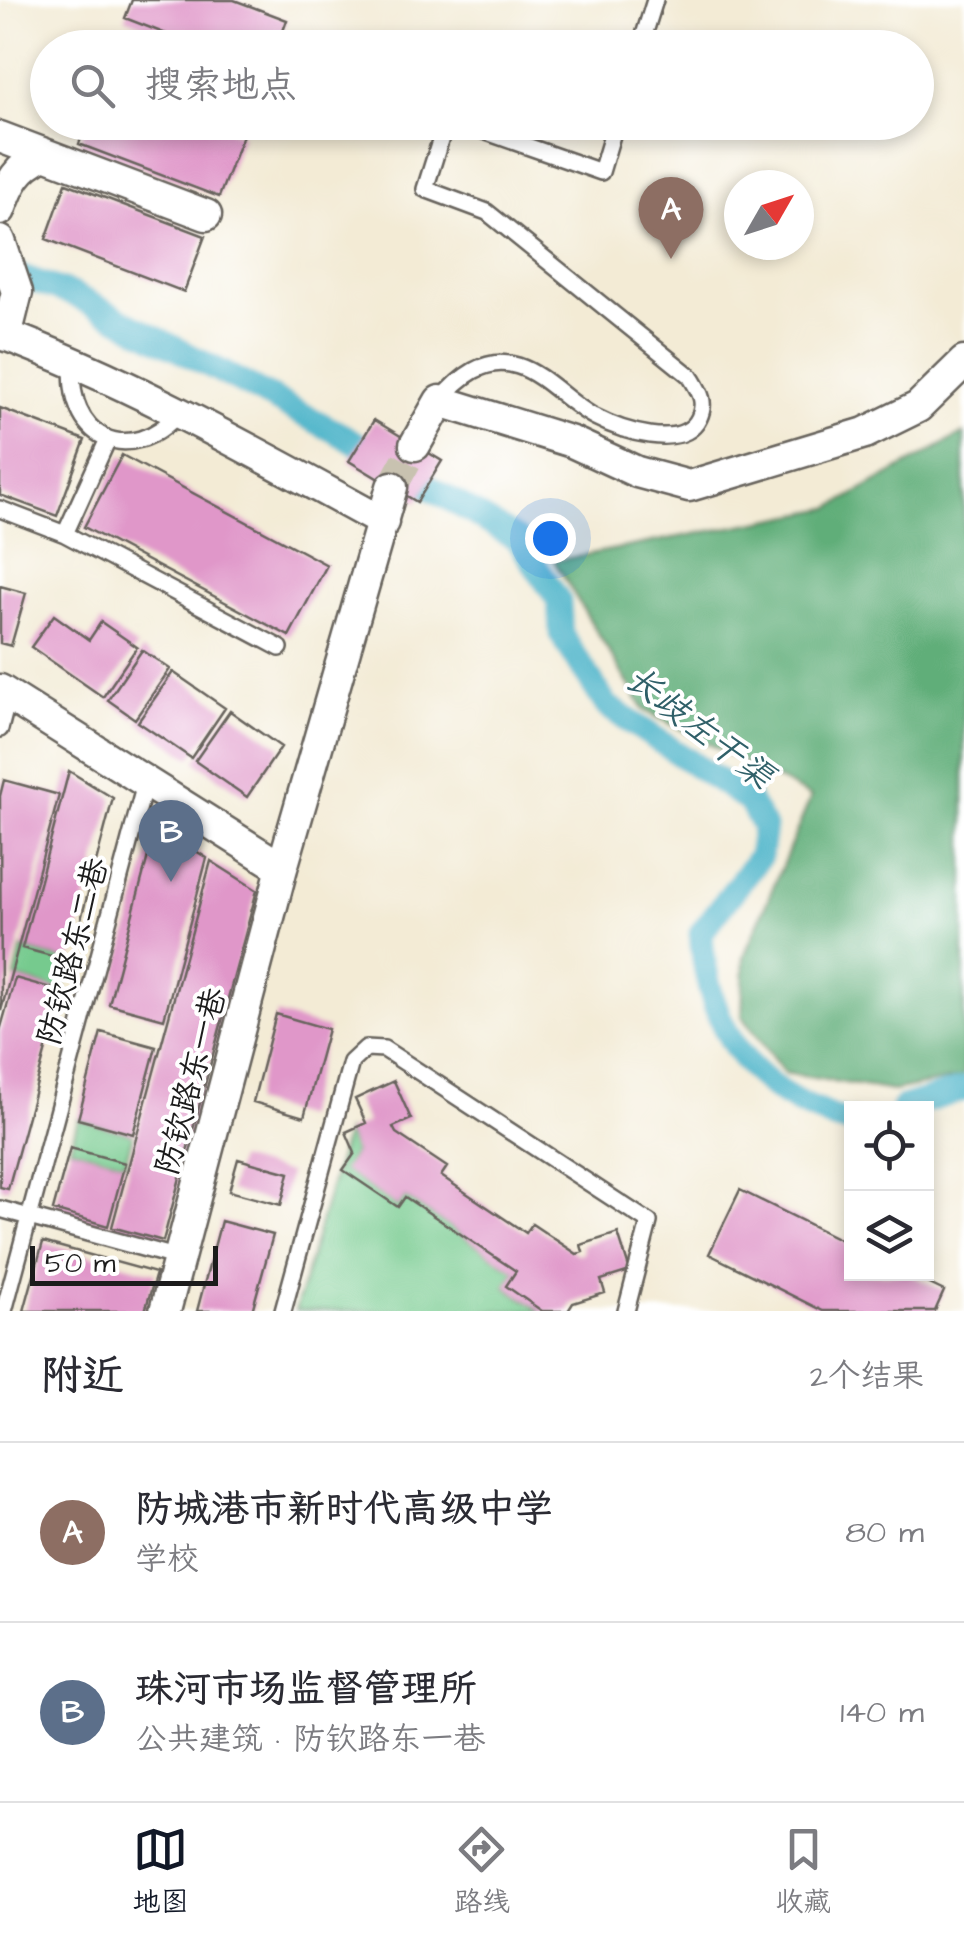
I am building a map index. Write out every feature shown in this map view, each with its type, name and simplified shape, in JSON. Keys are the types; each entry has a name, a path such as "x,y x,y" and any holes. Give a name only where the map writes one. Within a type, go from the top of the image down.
{"street":[{"path":"0,137 206,215"},
{"path":"0,210 10,181 22,164 44,154"},
{"path":"4,251 17,292 3,335 73,361 180,412 383,522"},
{"path":"416,445 440,402 572,442 636,472 689,486 865,433 918,406 964,362"},
{"name":"防钦路东一巷","path":"165,1311 282,868 392,486"},
{"path":"5,691 282,868"}],"lane":[{"path":"646,30 655,0"},
{"path":"440,140 425,189 487,212 518,234 690,376 702,395 702,410 696,424 683,435 661,437 596,418 519,366 496,364 458,379 440,402"},
{"path":"509,140 601,172 611,140"},
{"path":"73,361 70,392 82,420 108,439 136,442 148,438 162,432 180,412"},
{"path":"65,534 108,439"},
{"path":"0,509 65,534 280,648"},
{"path":"0,729 5,691"},
{"name":"防钦路东二巷","path":"4,1311 146,780"},
{"path":"283,1311 350,1062 366,1048 384,1050 650,1222 626,1311"},
{"path":"0,1209 179,1258"}],"green space":[{"path":"964,433 964,1077 893,1091 784,1073 742,1017 744,956 811,797 644,710 554,561 830,508"},
{"path":"22,948 70,961 62,991 15,978"},
{"path":"78,1119 133,1134 125,1163 70,1148"},
{"path":"346,1132 355,1153 344,1170 398,1207 405,1197 516,1271 506,1287 542,1311 295,1311"}],"building":[{"path":"132,0 234,0 287,20 283,30 156,30 125,18"},
{"path":"80,140 241,140 219,197 79,144"},
{"path":"66,183 205,236 184,292 46,239"},
{"path":"0,408 85,440 57,516 0,495"},
{"path":"374,420 442,461 417,502 349,461"},
{"path":"122,455 327,565 289,636 84,527"},
{"path":"0,586 26,593 11,646 0,643"},
{"path":"54,615 89,640 101,622 137,647 103,697 31,647"},
{"path":"142,650 170,669 135,719 108,700"},
{"path":"173,672 225,708 191,758 138,722"},
{"path":"230,711 281,747 247,797 195,761"},
{"path":"69,771 113,798 70,961 22,948"},
{"path":"4,780 59,795 1,1011 0,796"},
{"path":"164,831 207,858 164,1019 109,1004 152,841"},
{"path":"211,861 257,890 163,1241 112,1227"},
{"path":"15,978 62,991 8,1189 0,1187 0,1031"},
{"path":"276,1014 328,1029 304,1117 253,1102"},
{"path":"101,1032 156,1047 133,1134 78,1119"},
{"path":"394,1081 411,1119 393,1127 396,1133 447,1167 441,1176 526,1233 532,1224 577,1254 583,1252 581,1245 618,1233 630,1271 601,1280 605,1293 573,1303 568,1311 542,1311 506,1286 516,1271 405,1197 398,1207 343,1170 355,1153 346,1132 366,1123 355,1099"},
{"path":"70,1148 125,1163 108,1226 53,1210"},
{"path":"238,1159 289,1173 281,1205 229,1191"},
{"path":"740,1190 844,1242 844,1281 923,1281 944,1291 935,1311 823,1311 709,1254"},
{"path":"221,1221 273,1235 252,1311 197,1311"},
{"path":"43,1242 156,1273 145,1311 24,1311"}],"waterway":[{"name":"长歧左干渠","path":"0,269 72,294 344,436 518,540 559,601 561,634 607,706 749,801 764,827 760,856 701,933 710,987 729,1036 761,1077 808,1107 844,1121"},
{"name":"长歧左干渠","path":"925,1101 964,1089"}],"tunnel":[{"path":"392,487 415,445"}],"place":[{"name":"防城港市新时代高级中学","path":"671,259"},
{"name":"珠河市场监督管理所","path":"171,882"}]}
